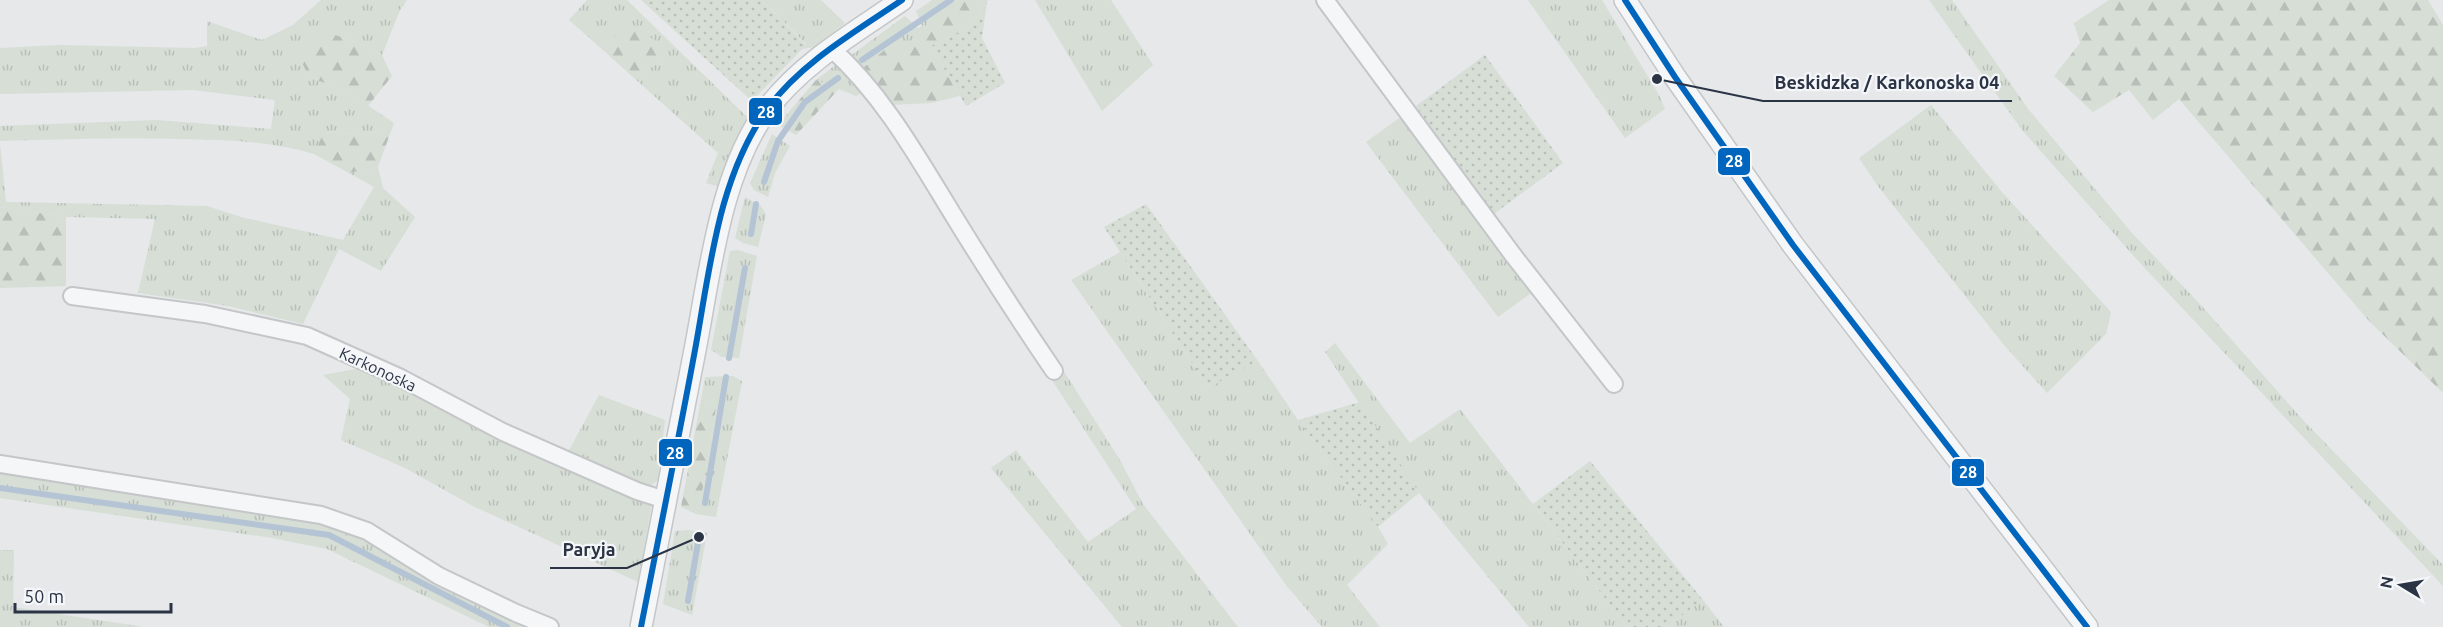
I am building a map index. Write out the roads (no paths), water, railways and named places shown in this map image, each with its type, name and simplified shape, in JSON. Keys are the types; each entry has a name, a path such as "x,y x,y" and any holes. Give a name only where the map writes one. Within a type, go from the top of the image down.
{"street":[{"path":"641,627 713,257 735,176 751,137 768,108 791,82 832,49 902,0"},
{"path":"1325,0 1512,255 1614,384"},
{"path":"1625,0 1793,245 2087,627"},
{"path":"832,49 862,78 908,141 1010,306 1054,371"},
{"name":"Karkonoska","path":"72,296 205,314 307,336 401,378 503,432 637,491 665,500"},
{"path":"0,464 129,483 332,519 367,531 439,576 550,627"}],"waterway":[{"path":"862,60 951,0"},
{"path":"764,182 778,141 805,102 838,78"},
{"path":"751,234 756,204"},
{"path":"729,358 745,268"},
{"path":"705,503 726,377"},
{"path":"0,488 329,535 507,627"},
{"path":"688,601 699,537"}],"place":[{"name":"Beskidzka / Karkonoska 04","path":"1657,79"},
{"name":"Paryja","path":"699,537"}]}
